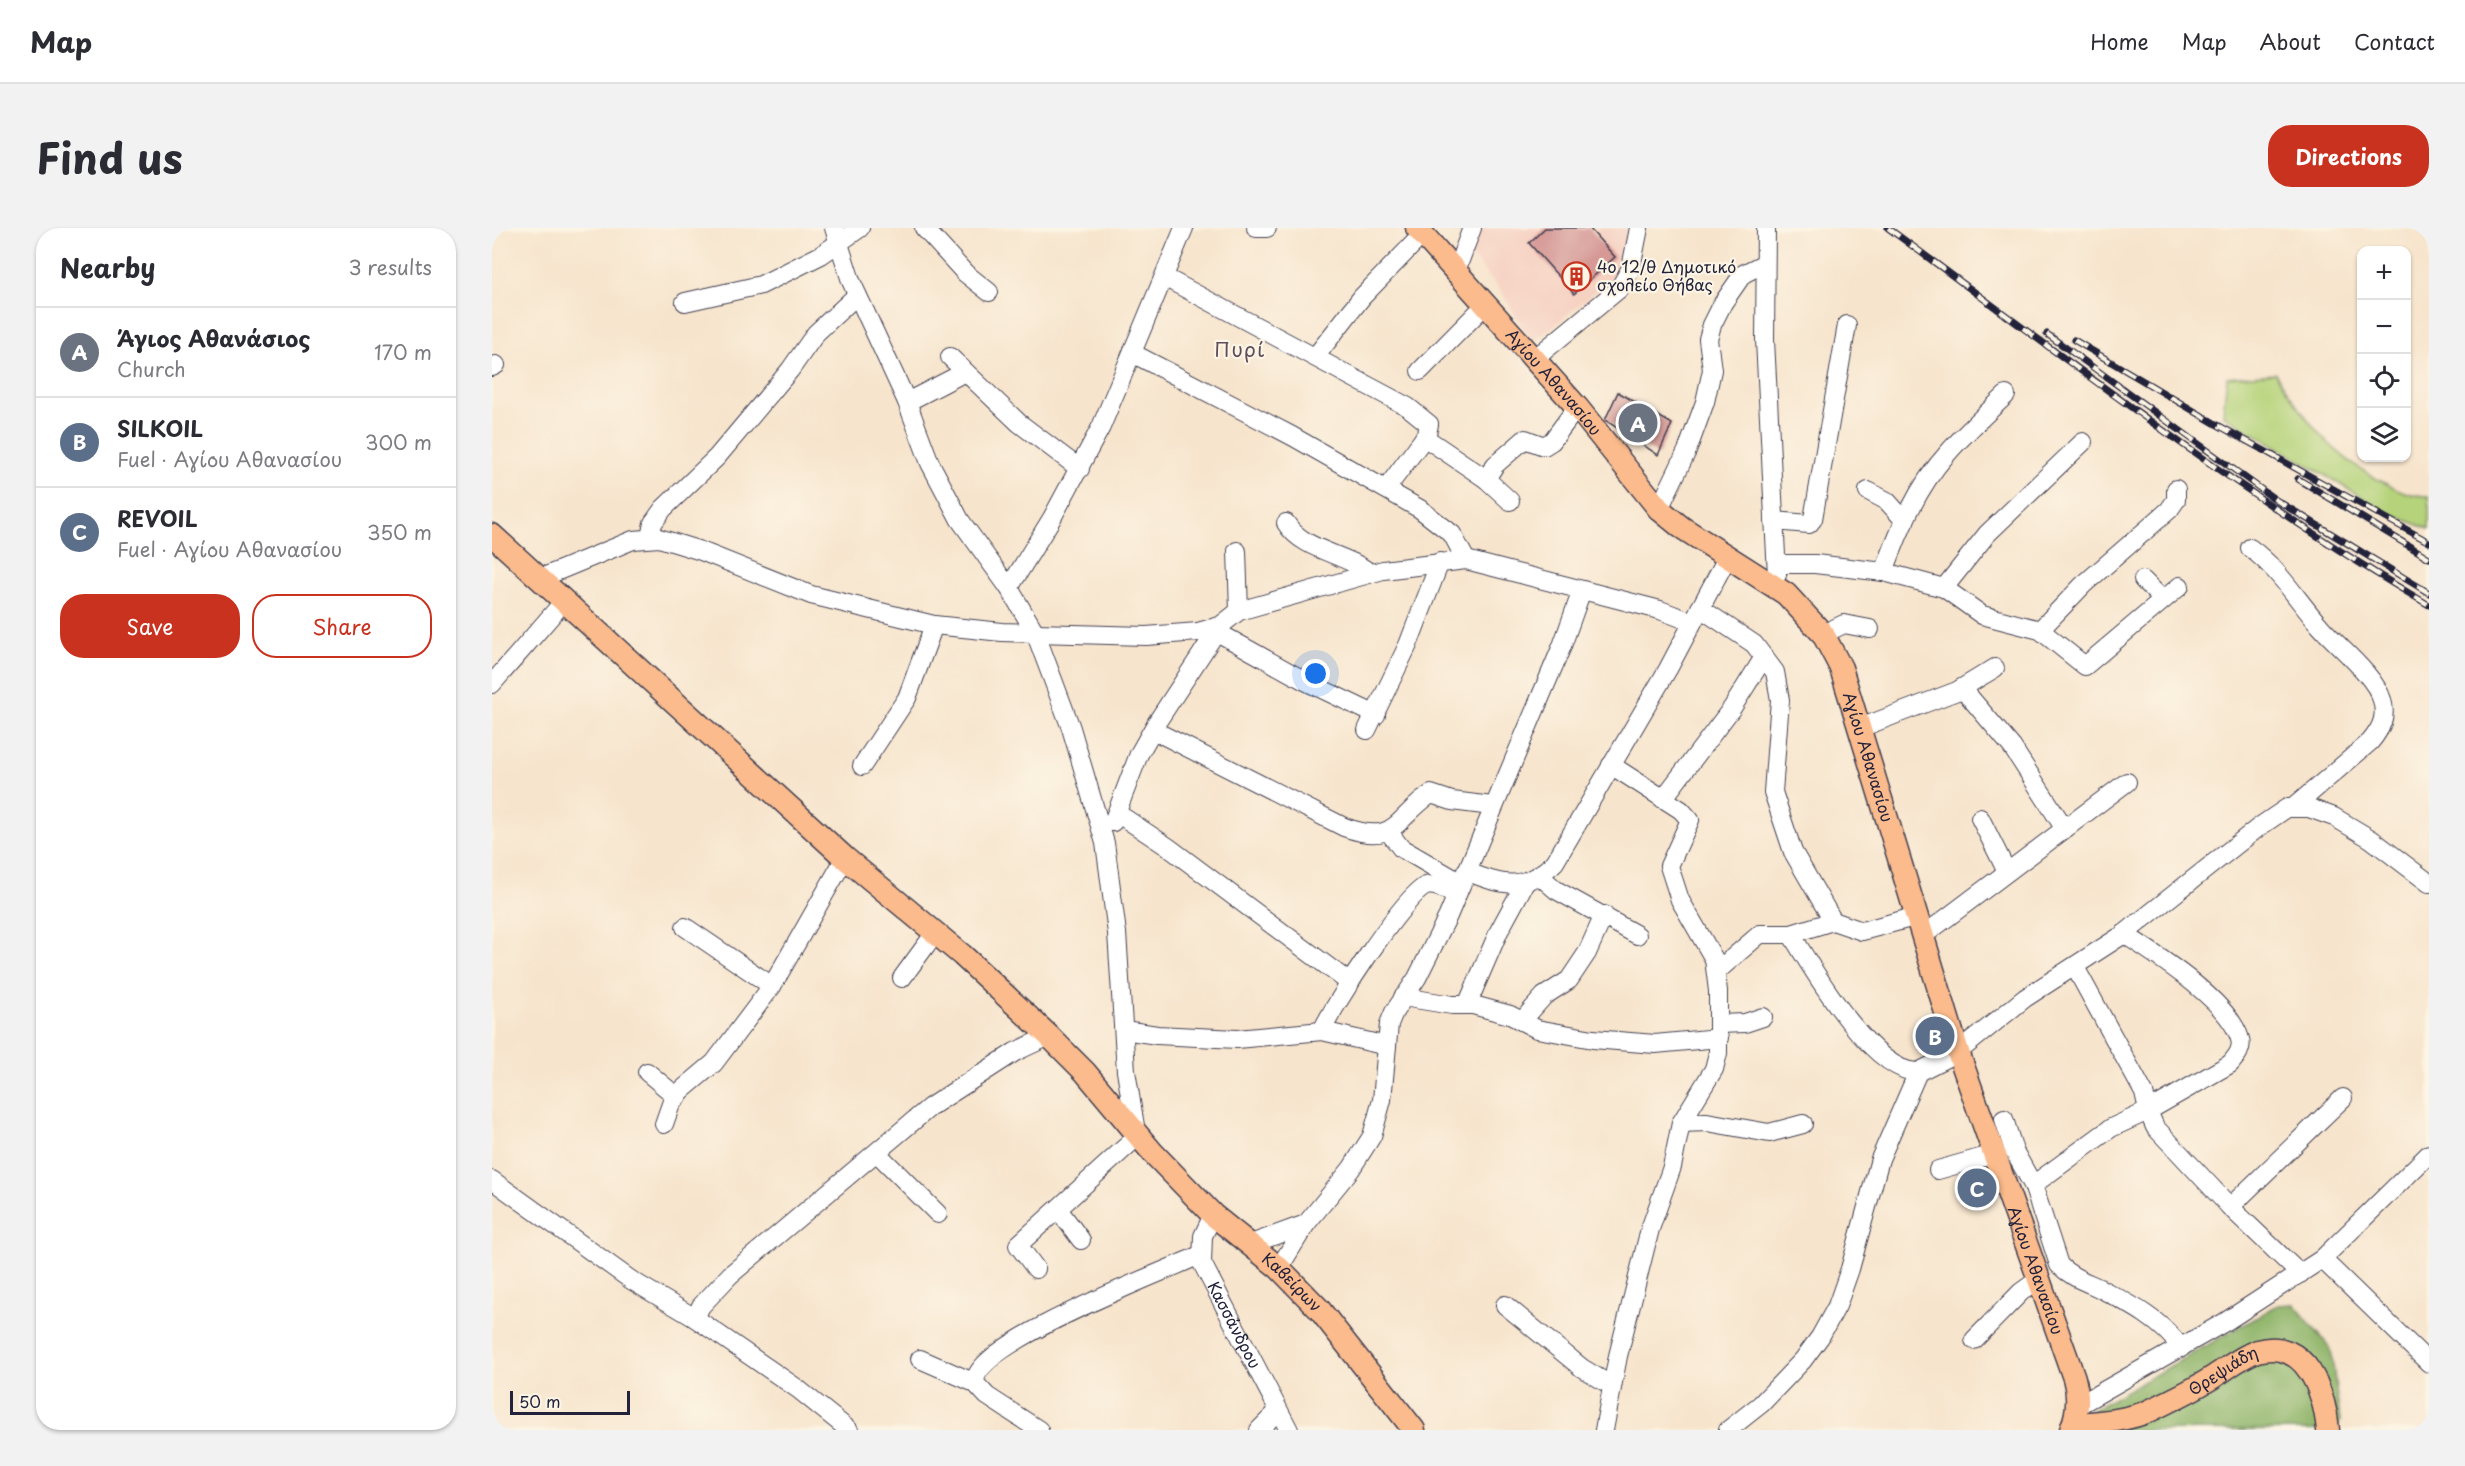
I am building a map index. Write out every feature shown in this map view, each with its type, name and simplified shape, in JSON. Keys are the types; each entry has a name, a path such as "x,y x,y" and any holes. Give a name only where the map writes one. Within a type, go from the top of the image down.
{"main road":[{"name":"Αγίου Αθανασίου","path":"1420,231 1577,407 1659,508 1682,527 1728,556 1777,575 1823,634 1841,668 1959,1052 2076,1384 2073,1421"},
{"name":"Καβείρων","path":"492,535 845,858 962,955 1049,1036 1085,1072 1142,1140 1213,1215 1279,1268 1349,1344 1414,1430"},
{"name":"Θρεψιάδη","path":"2073,1421 2146,1412 2208,1381 2247,1356 2272,1349 2294,1355 2311,1371 2325,1404 2328,1430"}],"street":[{"path":"685,302 761,285 836,236 860,228"},
{"path":"924,228 965,273 989,292"},
{"path":"1256,228 1267,228"},
{"path":"1456,272 1472,228"},
{"path":"1533,360 1619,289 1631,268 1639,228"},
{"path":"1766,228 1765,340 1777,575 1815,564 1884,572 1944,588 1982,615 2040,630 2085,666 2093,662 2162,599 2180,586"},
{"path":"1009,588 1027,562 1080,469 1113,403 1164,277 1178,231"},
{"path":"1315,357 1362,297 1420,231"},
{"path":"836,236 857,295 908,402 930,463 960,520 1009,588 1035,632 1071,728 1105,843 1116,933 1126,1071 1142,1140 1018,1245 1036,1269"},
{"path":"1659,508 1687,451 1705,402 1712,370 1708,339 1712,325 1723,303 1743,274 1765,263"},
{"path":"1164,277 1418,413 1429,424 1424,437 1386,489"},
{"path":"650,538 653,523 663,509 717,457 790,370 816,333 857,295"},
{"path":"1420,371 1485,305"},
{"path":"1774,521 1803,525 1809,524 1813,519 1847,325"},
{"path":"1134,354 1292,436 1386,489 1439,522 1458,542 1466,560"},
{"path":"950,357 1019,423 1080,469"},
{"path":"908,402 965,372"},
{"path":"1884,572 1905,521 1926,482 1946,455 2006,395"},
{"path":"1486,479 1495,465 1525,440 1544,446 1552,441 1577,407"},
{"path":"1424,437 1486,479 1510,501"},
{"path":"1944,588 1987,534 2082,442"},
{"path":"2040,630 2083,585 2169,510 2176,500 2176,489"},
{"path":"1868,491 1887,501 1905,521"},
{"path":"1286,523 1299,539 1359,564 1370,573"},
{"path":"541,578 622,544 659,538 701,551 811,595 934,625 1146,636 1218,629 1371,722 1408,645 1440,562"},
{"path":"2250,548 2270,562 2319,626 2371,682 2381,697 2384,712 2380,731 2370,742 2295,806"},
{"path":"1237,551 1239,611"},
{"path":"1467,1005 1499,931 1532,880 1554,862 1728,556"},
{"path":"1105,843 1139,754 1218,629 1239,611 1370,573 1466,560 1660,610 1696,615 1736,630 1754,644 1775,672 1780,700 1773,792 1793,852 1833,921"},
{"path":"2143,580 2162,599"},
{"path":"1279,1268 1306,1224 1351,1169 1372,1136 1382,1100 1389,1024 1403,997 1417,978 1461,883 1562,646 1582,590"},
{"path":"492,684 565,600"},
{"path":"1823,634 1844,624 1870,629"},
{"path":"862,766 907,698 934,625"},
{"path":"1663,800 1732,708 1764,657"},
{"path":"1860,728 1962,688 1995,668"},
{"path":"1962,688 2012,747 2065,829"},
{"path":"1153,730 1344,827 1365,835 1377,835 1388,831 1431,794 1452,801 1492,806"},
{"path":"1604,1430 1612,1386 1650,1229 1672,1167 1681,1123 1714,1069 1719,1031 1716,972 1711,952 1680,900 1670,874 1669,866 1673,853 1690,820 1687,815 1611,765"},
{"path":"1716,972 1760,934 1791,934 1833,921 1862,931 1921,926 2007,872 2127,782"},
{"path":"1791,934 1854,1029 1877,1050 1904,1069 1909,1072 1918,1072 1959,1052 2025,998 2124,934 2259,827 2287,808 2309,807 2334,817 2372,839 2427,878"},
{"path":"1117,813 1168,847 1350,983"},
{"path":"1980,818 2007,872"},
{"path":"1388,831 1401,848 1461,883"},
{"path":"664,1124 677,1097 714,1063 772,986 845,858"},
{"path":"1322,1031 1350,983 1395,915 1418,891 1428,885 1442,887 1461,883 1507,884 1532,880 1604,915 1637,935"},
{"path":"1522,1021 1544,996 1569,980 1587,953 1604,915"},
{"path":"685,927 772,986"},
{"path":"903,978 935,933"},
{"path":"2033,1185 2111,1128 2148,1111 2230,1064 2238,1054 2240,1041 2226,1017 2208,996 2169,964 2124,934"},
{"path":"2075,967 2144,1093 2148,1111 2155,1126 2230,1207 2300,1274"},
{"path":"1403,997 1490,1009 1537,1029 1554,1033 1637,1043 1678,1044 1763,1017"},
{"path":"1124,1030 1157,1035 1237,1039 1322,1031 1387,1046"},
{"path":"695,1318 701,1306 730,1275 930,1107 1015,1052 1049,1036"},
{"path":"647,1072 677,1097"},
{"path":"1728,1430 1761,1404 1803,1360 1831,1316 1850,1269 1880,1159 1918,1072"},
{"path":"2230,1207 2343,1098"},
{"path":"2004,1119 2014,1151 2033,1185 2059,1265 2068,1275 2098,1288 2160,1325 2181,1348"},
{"path":"1681,1123 1707,1122 1769,1133 1803,1124"},
{"path":"877,1153 938,1214"},
{"path":"1938,1170 1994,1154"},
{"path":"2073,1421 2181,1348 2322,1259 2429,1154"},
{"path":"492,1180 631,1280 695,1318 798,1389 849,1430"},
{"path":"1058,1209 1081,1240"},
{"path":"975,1383 975,1377 980,1368 998,1351 1025,1335 1069,1312 1202,1254 1203,1236 1213,1215"},
{"path":"1251,1244 1306,1224"},
{"name":"Κασσάνδρου","path":"1202,1254 1202,1263 1289,1430"},
{"path":"2322,1259 2429,1363"},
{"path":"1974,1340 2021,1293 2039,1279"},
{"path":"1505,1305 1582,1368 1612,1386"},
{"path":"920,1359 975,1383 987,1396 1033,1428"},
{"path":"1259,1430 1278,1412"}],"shaded area":[{"path":"1472,228 1629,228 1623,261 1617,273 1532,344 1502,292 1464,247"}],"green space":[{"path":"2275,373 2318,433 2343,457 2396,489 2415,495 2429,496 2429,529 2392,515 2223,415 2227,377"},
{"path":"2294,1304 2331,1349 2340,1421 2337,1430 2078,1430 2084,1415 2278,1305"}],"building":[{"name":"4ο 12/θ Δημοτικό σχολείο Θήβας","path":"1545,228 1589,228 1615,257 1574,294 1529,243"},
{"path":"1618,392 1672,424 1658,455 1605,420"}],"railway":[{"path":"1888,228 2221,471 2289,518 2429,605"},
{"path":"2047,334 2276,500 2429,593"},
{"path":"2074,340 2216,424 2429,542"},
{"path":"2298,479 2429,558"}],"place":[{"name":"4ο 12/θ Δημοτικό σχολείο Θήβας","path":"1576,276"},
{"name":"Άγιος Αθανάσιος","path":"1638,423"},
{"name":"SILKOIL","path":"1935,1036"},
{"name":"REVOIL","path":"1977,1188"}],"district":[{"name":"Πυρί","path":"1240,350"}]}
